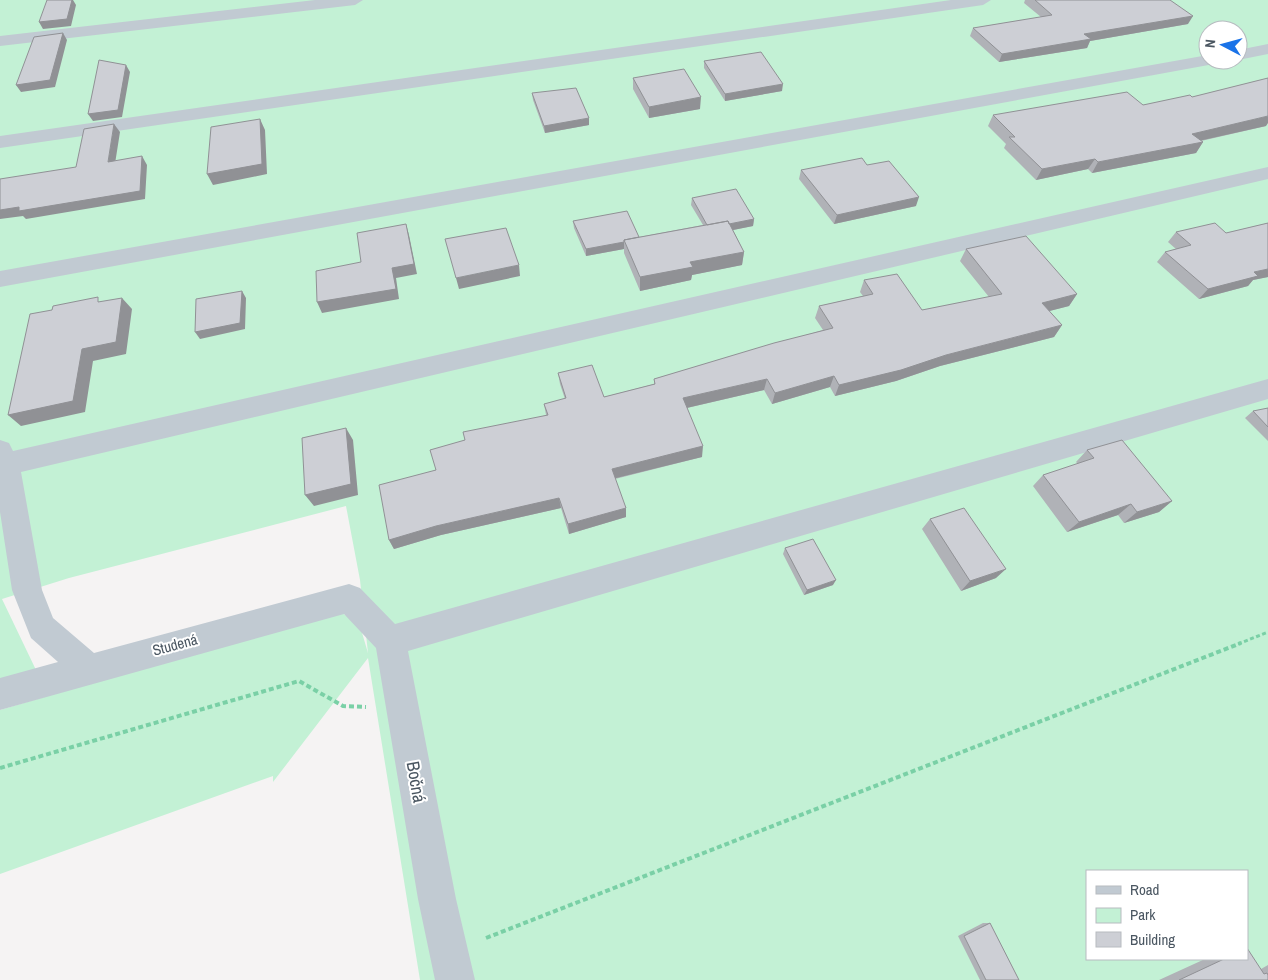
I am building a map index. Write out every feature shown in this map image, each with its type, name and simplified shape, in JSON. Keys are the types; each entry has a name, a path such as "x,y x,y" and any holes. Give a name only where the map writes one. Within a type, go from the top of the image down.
{"street":[{"path":"0,41 355,0"},
{"path":"0,142 983,0"},
{"path":"1248,53 1268,49"},
{"path":"0,279 1198,62"},
{"path":"88,669 42,628 27,590 3,457 1268,173"},
{"path":"390,641 1268,389"},
{"name":"Studená","path":"0,694 349,598 390,641"},
{"name":"Bočná","path":"390,641 437,899 452,966"}],"path":[{"path":"452,966 1268,632"},
{"path":"0,768 299,681 343,706 403,709"}],"green space":[{"path":"0,0 1268,0 1268,980 420,980 368,658 273,782 273,776 0,874 0,710 298,622 341,612 360,626 368,653 360,580 346,506 69,578 2,599 36,670 0,680"}],"building":[{"path":"47,0 72,0 67,19 39,22"},
{"path":"1035,0 1170,0 1193,16 1084,34 1091,39 1002,54 973,28 1052,15"},
{"path":"63,33 50,80 16,85 34,37"},
{"path":"761,52 783,84 725,94 704,61"},
{"path":"99,60 126,65 118,110 88,114"},
{"path":"684,69 701,97 649,107 633,78"},
{"path":"1268,78 1268,116 1192,134 1203,142 1098,162 1095,159 1042,169 1009,137 1015,137 993,115 1127,92 1143,105 1190,95 1192,97"},
{"path":"576,88 589,118 544,126 532,93"},
{"path":"260,119 262,164 207,174 211,127"},
{"path":"114,124 108,162 142,156 140,191 19,211 19,207 0,210 0,179 76,167 84,129"},
{"path":"862,158 867,165 889,161 919,197 837,215 801,170"},
{"path":"736,189 754,219 729,224 728,221 707,225 692,198"},
{"path":"627,211 639,237 624,240 624,242 586,249 573,221"},
{"path":"728,221 744,252 690,262 693,267 640,277 624,240"},
{"path":"1215,223 1226,233 1268,223 1268,269 1254,272 1258,276 1208,289 1165,252 1191,245 1176,232"},
{"path":"406,224 414,264 392,268 396,289 317,302 316,271 361,262 357,233"},
{"path":"506,228 519,265 456,278 445,239"},
{"path":"1026,236 1077,294 1042,303 1062,325 946,355 901,370 839,385 834,376 775,393 767,379 683,398 703,446 612,469 626,508 568,524 559,498 436,526 389,540 379,485 436,470 430,450 465,440 463,432 548,415 544,404 566,398 558,373 592,365 604,397 655,384 654,379 774,343 833,328 819,306 873,294 864,280 897,274 922,310 1002,294 966,249"},
{"path":"242,291 240,323 195,332 196,299"},
{"path":"98,297 98,302 122,298 116,342 82,349 73,401 8,415 30,314 52,310 53,306"},
{"path":"1268,408 1268,427 1253,411"},
{"path":"346,428 351,484 305,495 302,438"},
{"path":"1122,440 1172,501 1137,512 1131,504 1079,522 1043,475 1094,458 1087,450"},
{"path":"964,508 1006,569 970,581 930,519"},
{"path":"813,539 836,580 807,590 785,548"},
{"path":"990,923 1019,980 986,980 964,936"},
{"path":"1248,950 1264,974 1267,973 1268,975 1268,980 1179,980 1222,960 1248,960"}]}
